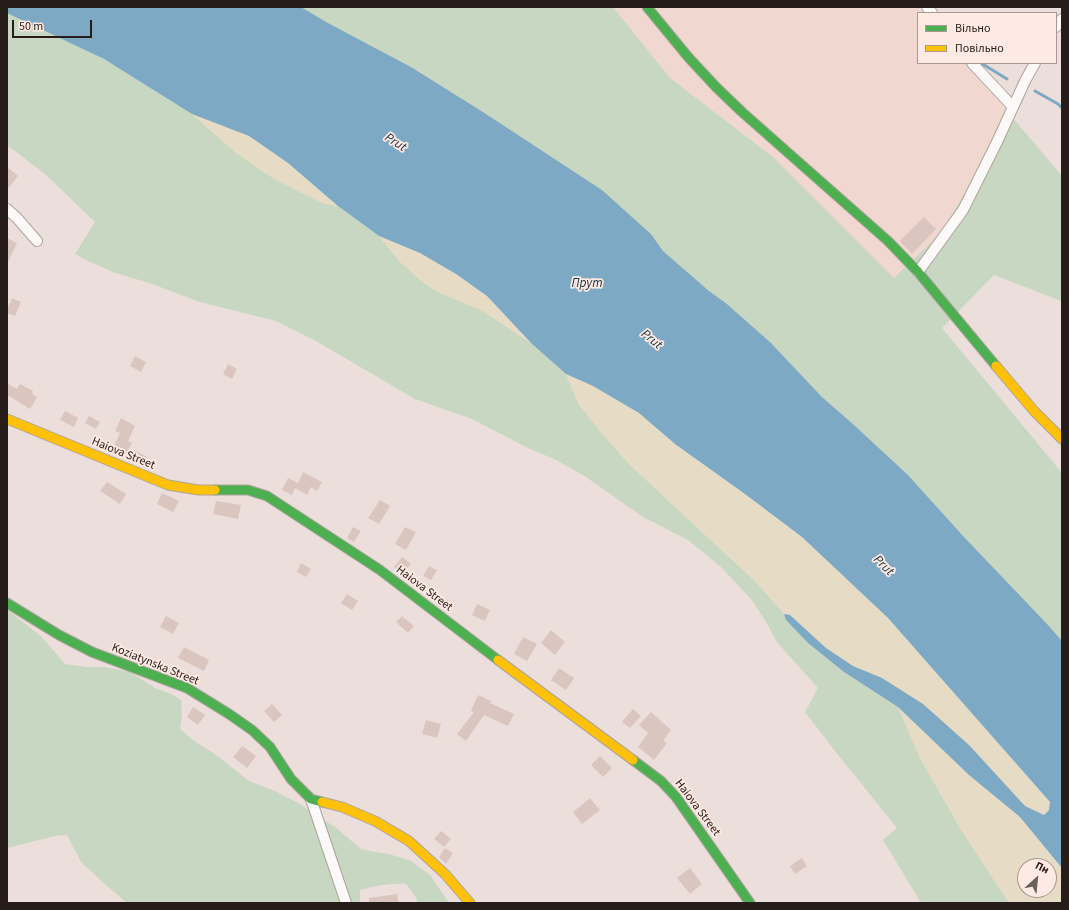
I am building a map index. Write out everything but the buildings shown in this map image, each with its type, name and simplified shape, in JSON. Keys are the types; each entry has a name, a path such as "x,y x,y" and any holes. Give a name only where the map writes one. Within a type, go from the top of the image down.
{"street":[{"path":"647,7 689,58 716,87 888,241 918,272 1034,411 1062,439"},
{"path":"973,64 1013,107"},
{"path":"918,272 963,210 1034,64"},
{"path":"7,209 37,241"},
{"name":"Haiova Street","path":"7,420 168,485 198,490 248,490 267,496 380,570 483,649 661,781 676,798 750,903"},
{"name":"Koziatynska Street","path":"7,603 59,635 92,652 186,688 229,714 252,730 270,747 291,779 311,799"},
{"path":"311,799 346,903"},
{"path":"311,799 342,807 375,822 409,841 445,874 470,903"}],"shaded area":[{"path":"613,7 919,7 922,12 917,12 917,64 967,64 1012,117 940,234 894,278 773,157 670,78"}],"green space":[{"path":"301,7 613,7 670,78 773,157 894,278 940,234 1012,117 1062,176 1062,301 994,275 942,328 1062,473 1062,641 908,475 822,397 771,343 663,251 651,234 602,190 411,67"},
{"path":"7,12 104,59 192,114 235,152 268,175 323,203 338,206 379,236 400,262 464,302 483,311 532,344 566,374 579,405 629,464 757,583 784,614 786,620 808,643 844,672 898,707 920,758 960,828 1009,903 921,903 883,840 897,828 805,712 818,688 776,641 768,625 751,599 721,567 688,540 643,517 586,477 556,460 528,448 472,419 415,399 316,341 276,321 200,302 152,284 113,272 75,254 95,222 45,174 7,145"},
{"path":"7,610 41,636 65,664 87,667 104,667 130,672 155,688 171,694 181,700 182,715 180,729 197,743 215,754 249,781 275,791 300,804 335,827 361,849 389,854 411,861 430,875 449,903 418,903 415,896 406,884 400,884 383,885 360,890 360,903 127,903 81,862 67,835 55,836 7,848"}],"sand":[{"path":"192,114 249,136 288,163 338,206 323,203 268,175 235,152"},
{"path":"379,236 420,253 456,274 487,296 532,344 483,311 437,292 421,281 400,262"},
{"path":"566,374 593,386 639,413 675,444 802,537 888,618 1050,802 1049,810 1044,815 1025,806 969,745 882,678 853,666 826,648 790,615 784,614 757,583 629,464 579,405"},
{"path":"898,707 969,774 1020,817 1054,858 1017,858 1017,898 1057,898 1057,862 1062,868 1062,903 1009,903 960,828 920,758"}],"water":[{"name":"Прут","path":"7,7 301,7 411,67 602,190 651,234 663,251 771,343 822,397 908,475 1062,641 1062,868 1057,862 1057,858 1054,858 1020,817 969,775 898,707 844,672 808,643 786,620 784,614 790,615 826,648 853,666 882,678 923,704 969,745 1025,806 1044,815 1049,810 1050,802 888,618 802,537 675,444 639,413 593,386 566,374 532,344 487,296 456,274 420,253 379,236 338,206 288,163 249,136 192,114 104,59 7,13"}],"waterway":[{"path":"983,64 1007,79"},
{"path":"1035,91 1058,104 1062,108"}],"traffic: fast":[{"path":"647,7 689,58 716,87 742,112 888,241 918,272 996,366"},
{"path":"215,490 248,490 267,496 380,570 498,660"},
{"path":"7,603 59,635 92,652 187,688 229,714 252,730 270,747 291,779 311,799 322,802"},
{"path":"633,760 661,781 676,797 750,903"}],"traffic: slow":[{"path":"996,366 1034,411 1062,439"},
{"path":"7,419 168,485 198,490 215,490"},
{"path":"498,660 633,760"},
{"path":"322,802 342,807 375,821 409,841 445,874 470,903"}],"water label":[{"name":"Prut","path":"395,143"},
{"name":"Prut","path":"651,340"},
{"name":"Prut","path":"883,566"}]}
